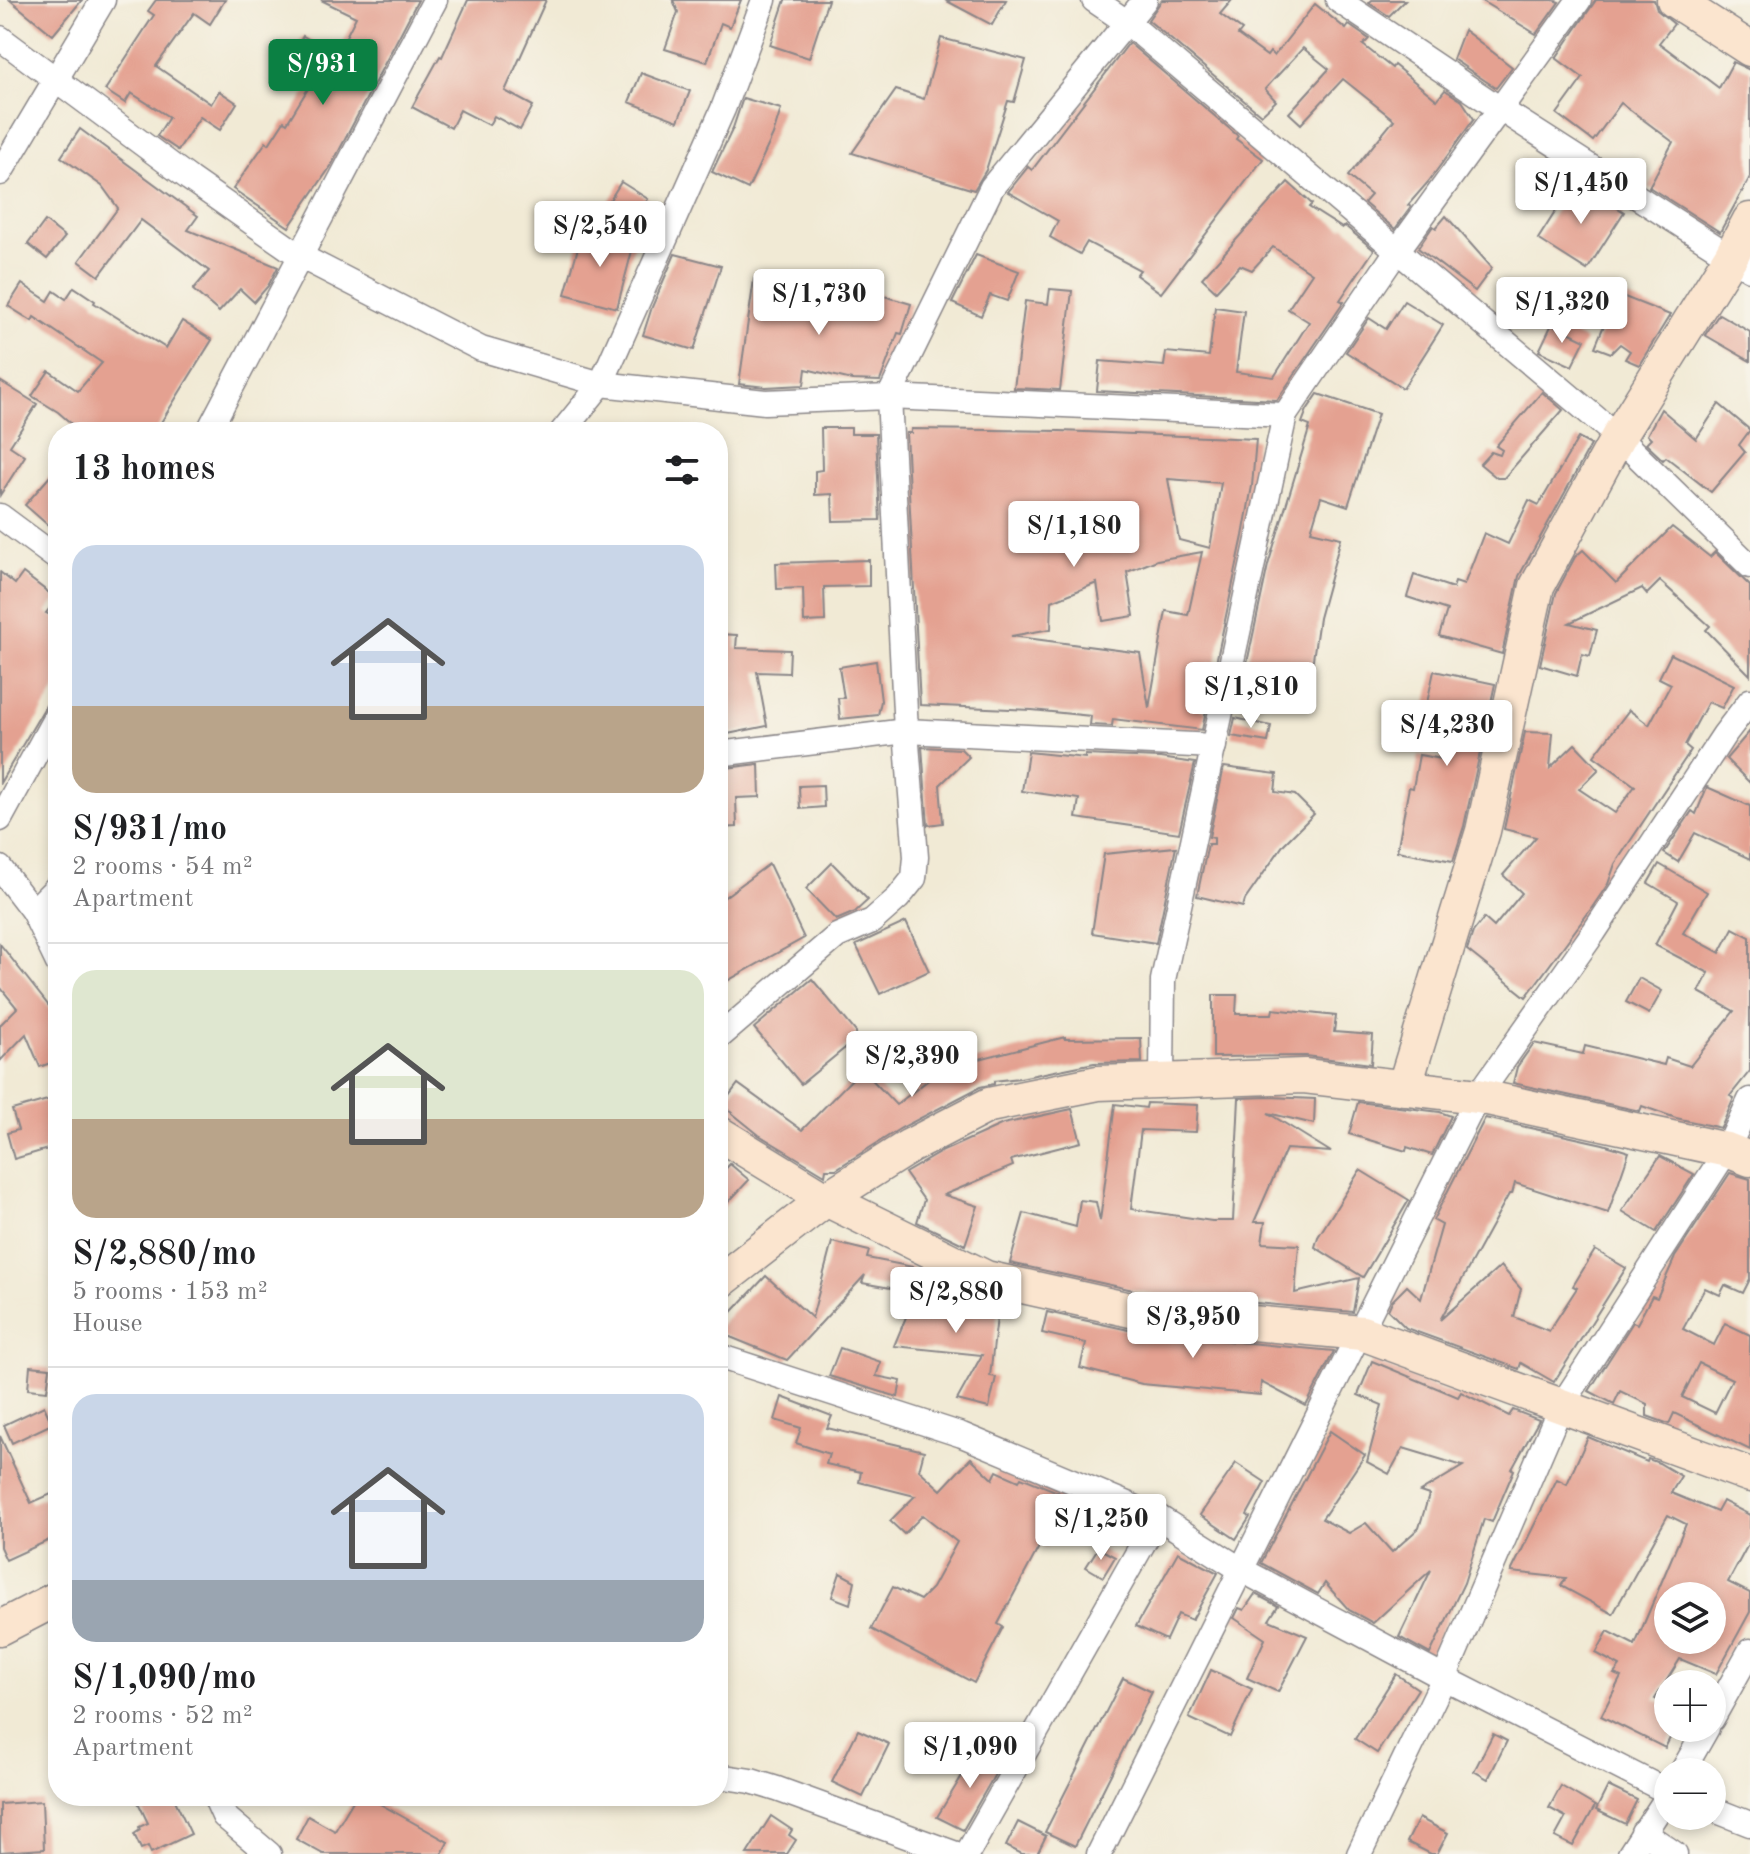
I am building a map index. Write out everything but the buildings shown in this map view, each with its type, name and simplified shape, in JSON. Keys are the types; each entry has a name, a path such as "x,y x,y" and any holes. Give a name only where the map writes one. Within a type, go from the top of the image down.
{"street":[{"path":"0,173 103,0"},
{"path":"213,422 435,0"},
{"path":"570,422 601,384 723,109 764,0"},
{"path":"1094,0 1128,23 1618,437 1750,566"},
{"path":"728,1029 837,936 872,921 898,898 914,878 916,857 906,731 889,397 992,187 1145,0"},
{"path":"1338,0 1500,109 1740,263"},
{"path":"1162,1079 1163,980 1285,415 1397,251 1579,0"},
{"path":"1674,0 1750,49"},
{"path":"0,38 300,256 481,349 601,384 765,402 889,397 1285,415"},
{"path":"1404,1088 1483,831 1537,586 1618,437 1740,263 1750,220"},
{"path":"0,516 48,552"},
{"path":"1099,1854 1478,1096 1594,932 1724,735 1750,701"},
{"path":"0,819 48,731"},
{"path":"728,753 906,731 1214,746"},
{"path":"0,868 33,911 48,942"},
{"path":"33,911 48,896"},
{"path":"728,1275 826,1199 910,1146 989,1105 1098,1083 1304,1076 1478,1096 1739,1154"},
{"path":"1359,1854 1444,1678 1560,1408 1739,1154 1750,1100"},
{"path":"728,1139 826,1199 986,1278 1144,1313 1362,1333 1750,1475"},
{"path":"728,1359 962,1435 1158,1517 1240,1569 1654,1787"},
{"path":"967,1854 1158,1517"},
{"path":"0,1628 48,1603"},
{"path":"1726,1694 1750,1651"},
{"path":"728,1778 777,1789 956,1854"},
{"path":"220,1806 224,1816 269,1854"},
{"path":"1630,1854 1654,1815"},
{"path":"1726,1815 1750,1824"},
{"path":"1643,1832 1675,1854"}]}
